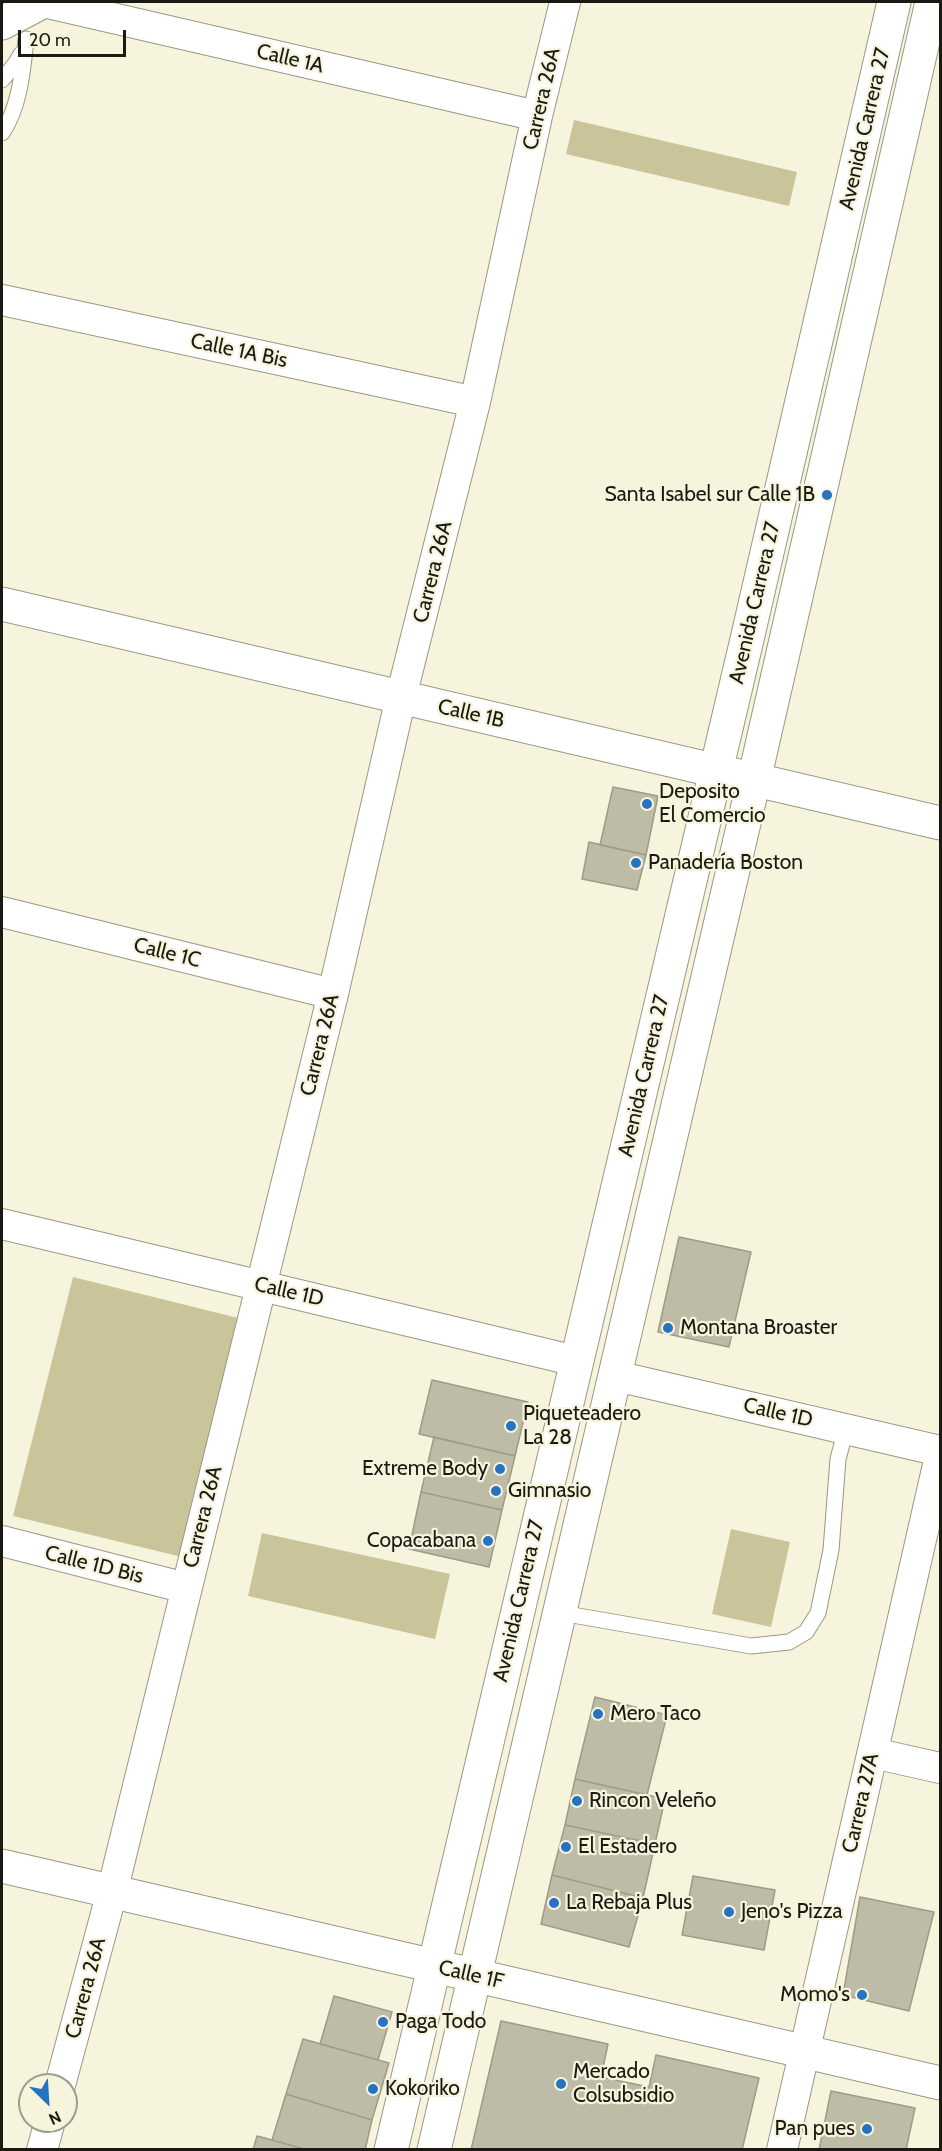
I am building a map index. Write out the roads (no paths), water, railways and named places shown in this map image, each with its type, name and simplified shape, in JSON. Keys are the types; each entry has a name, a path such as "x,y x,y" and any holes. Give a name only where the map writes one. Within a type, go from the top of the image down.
{"main road":[{"name":"Avenida Carrera 27","path":"391,2150 716,771 894,2"},
{"name":"Avenida Carrera 27","path":"434,2150 616,1376 932,2"},
{"name":"Calle 1B","path":"2,604 940,823"},
{"name":"Calle 1F","path":"2,1866 940,2083"}],"street":[{"name":"Carrera 26A","path":"63,2073 112,1892 333,994 401,697 475,402 537,116 565,2"},
{"name":"Calle 1A","path":"28,15 537,116"},
{"name":"Calle 1A Bis","path":"2,300 475,402"},
{"name":"Calle 1C","path":"2,912 333,994"},
{"name":"Calle 1D","path":"2,1224 576,1361"},
{"name":"Calle 1D","path":"616,1376 940,1451"},
{"name":"Carrera 27A","path":"782,2150 940,1456"},
{"name":"Calle 1D Bis","path":"2,1541 186,1588"},
{"path":"873,1752 940,1768"},
{"path":"42,2150 47,2133"}],"lane":[{"path":"2,80 15,64 28,15"},
{"path":"2,133 16,97 28,15"},
{"path":"561,1613 751,1646 789,1642 806,1632 818,1613 831,1550 838,1459 846,1429"}],"place":[{"name":"Santa Isabel sur Calle 1B","path":"827,495"},
{"name":"Deposito El Comercio","path":"647,804"},
{"name":"Panadería Boston","path":"636,863"},
{"name":"Montana Broaster","path":"668,1328"},
{"name":"Piqueteadero La 28","path":"511,1426"},
{"name":"Extreme Body","path":"500,1469"},
{"name":"Gimnasio","path":"496,1491"},
{"name":"Copacabana","path":"488,1541"},
{"name":"Mero Taco","path":"598,1714"},
{"name":"Rincon Veleño","path":"577,1801"},
{"name":"El Estadero","path":"566,1847"},
{"name":"La Rebaja Plus","path":"554,1903"},
{"name":"Jeno's Pizza","path":"729,1912"},
{"name":"Momo's","path":"862,1995"},
{"name":"Paga Todo","path":"383,2022"},
{"name":"Mercado Colsubsidio","path":"561,2084"},
{"name":"Kokoriko","path":"373,2089"},
{"name":"Pan pues","path":"867,2129"}]}
